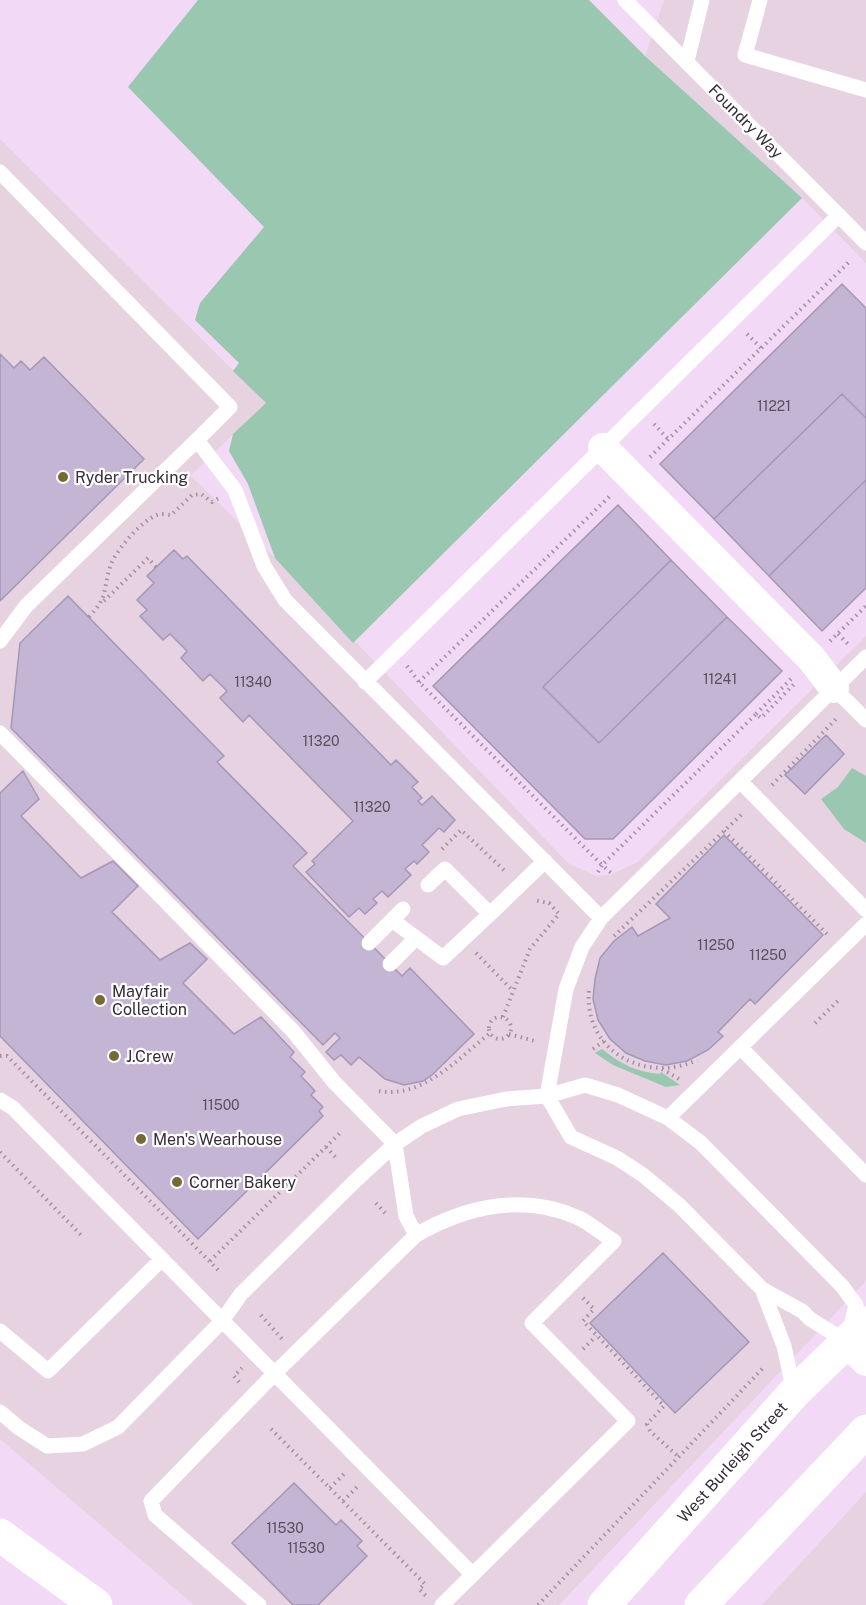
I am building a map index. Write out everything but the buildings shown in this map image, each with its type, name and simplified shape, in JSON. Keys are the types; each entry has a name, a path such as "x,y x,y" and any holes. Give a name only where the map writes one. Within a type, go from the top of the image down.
{"main road":[{"name":"West Burleigh Street","path":"604,1605 794,1394 860,1342"},
{"path":"701,1605 866,1431"},
{"path":"0,1535 96,1605"}],"street":[{"path":"603,448 812,659 834,688"}],"lane":[{"name":"Foundry Way","path":"625,0 866,243"},
{"path":"687,61 702,0"},
{"path":"760,0 745,55 866,90"},
{"path":"0,172 230,406 26,606 0,641"},
{"path":"365,682 839,215"},
{"path":"197,440 235,490 264,566 285,600 601,918"},
{"path":"860,1342 810,1319 802,1311 762,1289 679,1205 643,1175 617,1158 571,1137 547,1096 566,988 582,947 601,918 866,657"},
{"path":"834,688 866,720"},
{"path":"0,733 293,1031 334,1082 395,1144 406,1216 416,1235"},
{"path":"740,781 866,910"},
{"path":"392,920 442,958 545,861"},
{"path":"428,885 445,869 490,914"},
{"path":"369,943 403,909"},
{"path":"668,1118 866,924"},
{"path":"390,964 416,938"},
{"path":"740,1047 866,1175"},
{"path":"0,1412 19,1428 47,1446 83,1444 118,1426 222,1321 241,1294 395,1144 422,1126 458,1109 506,1100 547,1096 585,1085 618,1095 668,1118 701,1143 842,1286 856,1305 860,1342"},
{"path":"0,1100 13,1108 472,1574"},
{"path":"259,1605 155,1515 151,1501 274,1374 416,1235 434,1224 472,1210 506,1203 544,1207 579,1218 614,1241 532,1323 628,1421 472,1574 435,1602"},
{"path":"0,1330 48,1371 162,1259"},
{"path":"762,1289 784,1346 794,1394"}],"path":[{"path":"103,601 110,567 117,551 146,523 157,514 171,515 192,495 201,494 212,502 219,498"},
{"path":"89,617 148,558 156,567"},
{"path":"756,714 761,718 796,685 796,675 866,606"},
{"path":"838,634 852,648"},
{"path":"396,653 420,682 611,873"},
{"path":"598,872 602,865 786,685"},
{"path":"770,786 840,716 846,723"},
{"path":"611,939 747,810"},
{"path":"724,831 827,934 819,943"},
{"path":"503,1017 530,949 559,914 549,903 536,902 532,898"},
{"path":"462,940 513,990"},
{"path":"590,986 590,1017 604,1041 616,1053 633,1064 661,1069 684,1081"},
{"path":"815,1023 841,998"},
{"path":"490,1033 490,1023 496,1018 503,1017 511,1023 509,1034"},
{"path":"490,1033 500,1039 509,1034 535,1041"},
{"path":"379,1091 393,1094 428,1081 490,1033"},
{"path":"592,1049 604,1041"},
{"path":"0,1056 7,1056 221,1273"},
{"path":"661,1069 682,1066 702,1057"},
{"path":"210,1261 342,1131"},
{"path":"326,1147 338,1160"},
{"path":"0,1152 83,1238"},
{"path":"594,1310 583,1321 664,1406 647,1424 650,1431 680,1458"},
{"path":"261,1315 295,1353"},
{"path":"243,1388 234,1376 244,1366"},
{"path":"538,1605 765,1366"},
{"path":"271,1429 425,1584 419,1589 435,1602"}],"shaded area":[{"path":"664,0 866,0 866,263 802,198 645,56"},
{"path":"0,139 266,403 0,659"},
{"path":"190,475 275,558 568,863 596,876 610,875 638,862 866,636 866,1281 559,1605 194,1605 0,1439 0,659"},
{"path":"866,1492 866,1605 762,1605"}],"green space":[{"path":"198,0 589,0 645,56 802,198 353,643 275,558 248,484 229,451 233,434 266,403 233,371 239,363 195,320 200,303 264,227 128,87"},
{"path":"852,768 866,776 866,843 844,829 821,799 838,787"},
{"path":"602,1049 629,1066 651,1073 660,1074 661,1072 680,1085 666,1087 613,1065 595,1053"}],"place":[{"name":"Ryder Trucking","path":"63,477"},
{"name":"Mayfair Collection","path":"100,1000"},
{"name":"J.Crew","path":"114,1056"},
{"name":"Men's Wearhouse","path":"141,1139"},
{"name":"Corner Bakery","path":"177,1182"}]}
